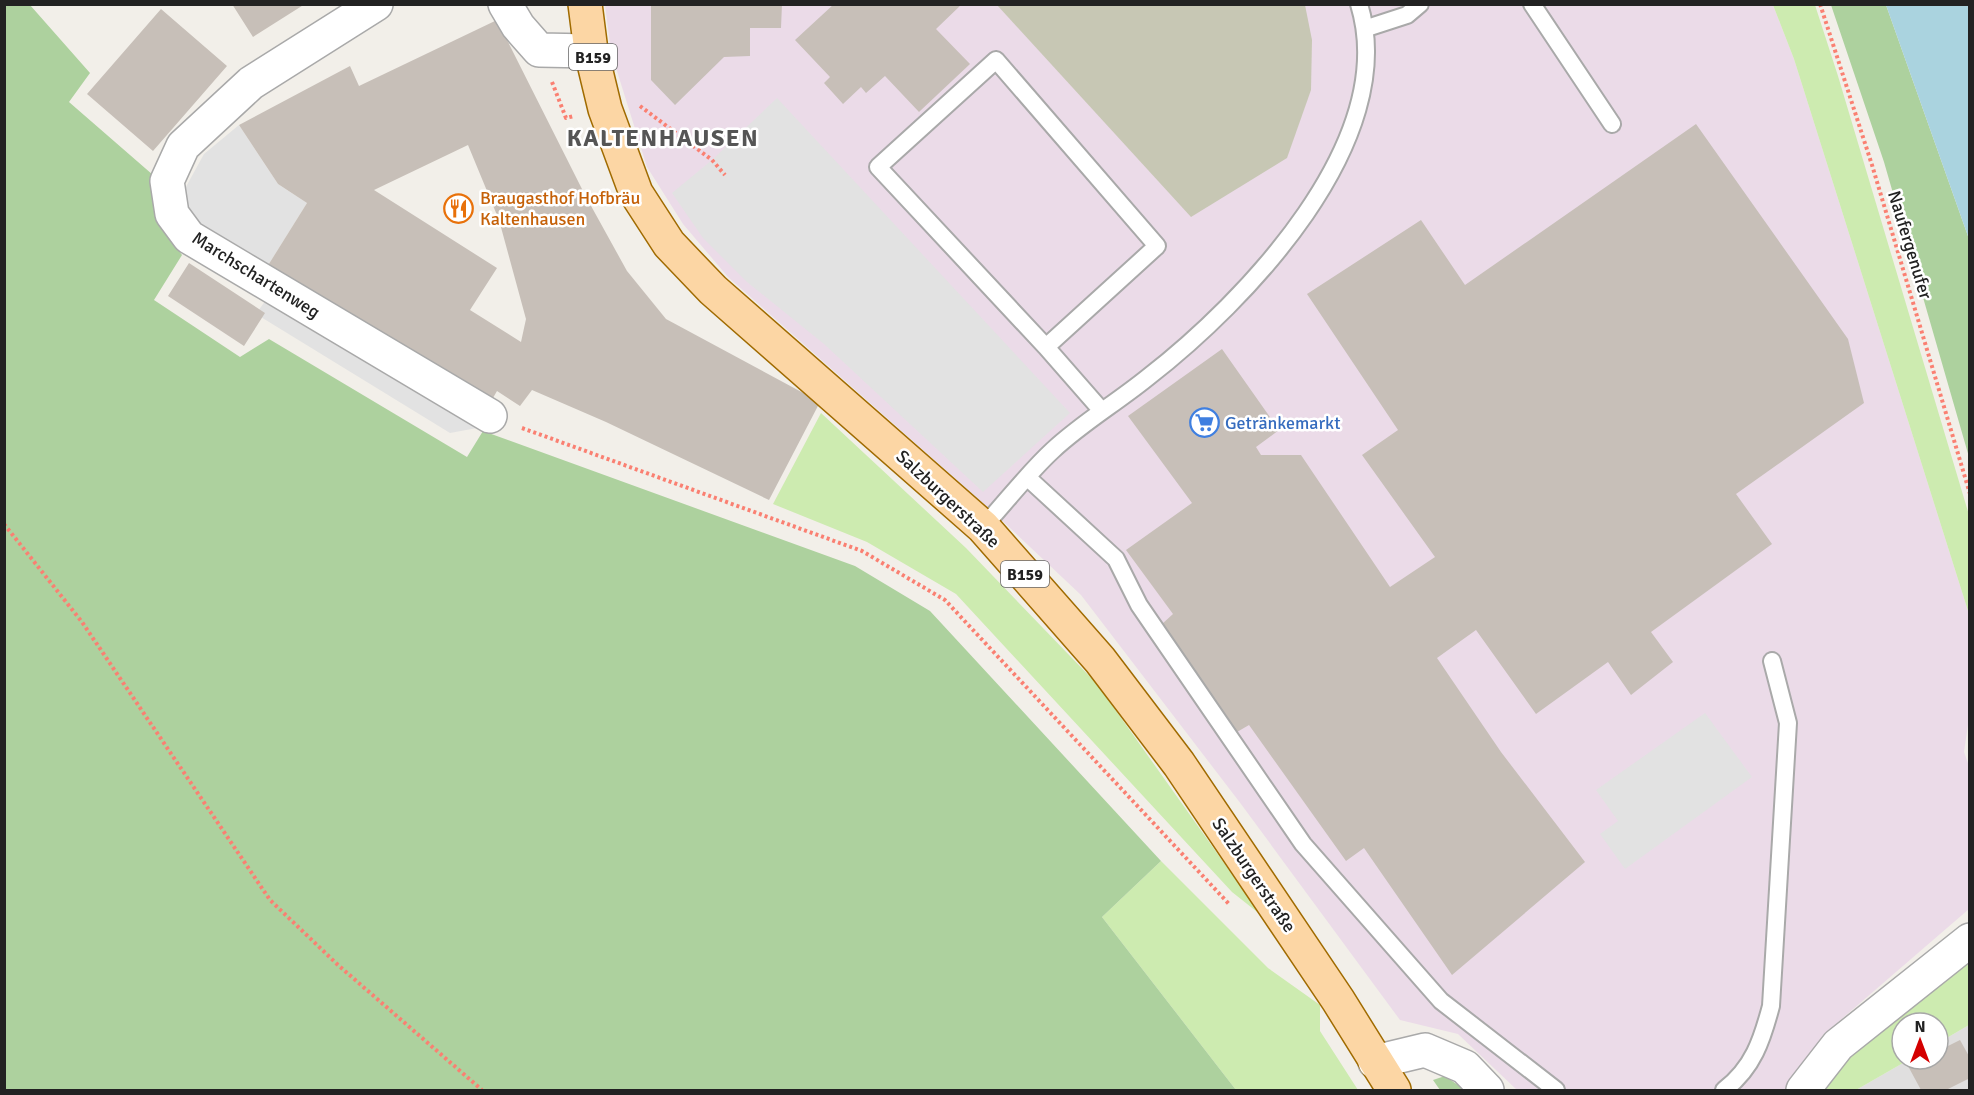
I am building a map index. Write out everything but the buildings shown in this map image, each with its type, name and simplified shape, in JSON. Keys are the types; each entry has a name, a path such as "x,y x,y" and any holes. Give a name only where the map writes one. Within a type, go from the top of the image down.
{"main road":[{"name":"Salzburgerstraße","path":"585,4 591,51 605,109 636,193 669,244 713,290 983,528 1100,660 1179,764 1338,1000 1394,1090"}],"street":[{"name":"Marchschartenweg","path":"376,4 251,83 183,146 167,181 172,214 189,237 490,416"},
{"path":"505,4 518,26 539,50 591,51"},
{"path":"1803,1090 1838,1045 1970,940"},
{"path":"1375,1062 1425,1050 1465,1067 1487,1090"}],"lane":[{"path":"983,528 1052,450 1147,378 1228,308 1284,245 1325,181 1356,121 1367,64 1366,28 1359,4"},
{"path":"1366,28 1407,15 1420,4"},
{"path":"1532,4 1612,124"},
{"path":"1046,347 1157,246 996,60 878,167 1046,347 1102,411"},
{"path":"1028,478 1116,559 1138,605 1303,844 1441,1001 1557,1090"},
{"path":"1724,1090 1737,1080 1759,1050 1771,1006 1788,723 1772,661"}],"path":[{"name":"Naufergenufer","path":"1820,4 1872,165 1970,494"},
{"path":"490,416 862,551 945,600 1234,909"},
{"path":"4,524 82,622 270,900 338,964 482,1090"}],"shaded area":[{"path":"605,5 1773,5 1794,59 1969,614 1970,711 1964,752 1970,769 1969,909 1823,1035 1786,1090 1517,1090 1458,1034 1400,1020 1241,804 1081,595 992,511 728,277 683,224 647,167 611,52"},
{"path":"997,5 1305,5 1312,40 1311,90 1287,158 1191,217"},
{"path":"777,98 1070,413 983,492 824,344 747,282 703,238 672,193 712,160"},
{"path":"239,125 278,184 307,203 267,267 188,218 182,194 204,154"},
{"path":"268,297 477,428 450,433 256,314"},
{"path":"1705,713 1752,777 1625,869 1600,834 1618,821 1596,790"},
{"path":"1969,1025 1969,1090 1856,1090 1890,1070 1950,1071 1950,1036"}],"green space":[{"path":"5,4 30,5 90,73 69,102 153,175 156,221 182,255 154,300 240,357 269,339 467,457 483,431 855,566 930,611 1161,861 1102,917 1236,1090 5,1090"},
{"path":"1773,5 1815,5 1838,76 1969,515 1969,614 1794,59"},
{"path":"1831,5 1886,5 1969,239 1969,457 1884,162"},
{"path":"821,413 966,548 1097,684 1261,915 1232,892 956,594 867,542 773,504"},
{"path":"1161,861 1268,968 1320,1005 1320,1031 1358,1090 1236,1090 1102,917"},
{"path":"1969,956 1969,1025 1950,1036 1950,1011 1898,1011"},
{"path":"1890,1018 1890,1070 1856,1090 1824,1090 1853,1052"},
{"path":"1445,1076 1465,1090 1440,1090 1433,1080"}],"water":[{"path":"1886,5 1969,5 1969,239"}],"place":[{"name":"Braugasthof Hofbräu Kaltenhausen","path":"459,208"},
{"name":"Getränkemarkt","path":"1204,423"}],"district":[{"name":"KALTENHAUSEN","path":"663,138"}]}
